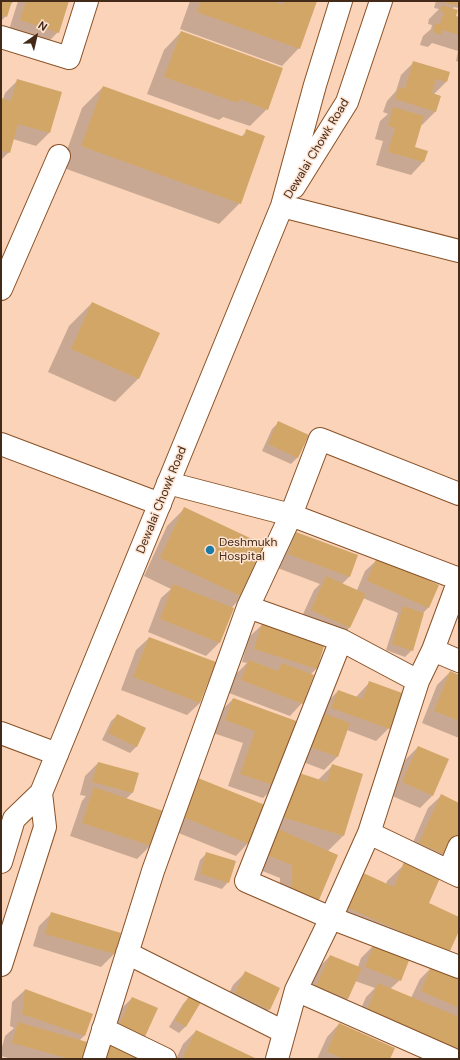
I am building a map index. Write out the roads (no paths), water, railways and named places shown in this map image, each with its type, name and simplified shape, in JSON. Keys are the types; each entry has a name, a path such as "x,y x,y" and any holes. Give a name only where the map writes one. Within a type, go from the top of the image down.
{"street":[{"path":"1,37 69,58 87,1"},
{"name":"Dewalai Chowk Road","path":"1,862 14,819 41,793 282,206 315,85 341,1"},
{"name":"Dewalai Chowk Road","path":"282,206 347,102 381,1"},
{"path":"1,289 59,156"},
{"path":"282,206 459,252"},
{"path":"94,1059 152,871 248,607 291,515 320,439 459,494"},
{"path":"1,444 160,504"},
{"path":"168,483 291,515 459,579 433,650 418,681 369,833 331,918 296,990 277,1059"},
{"path":"248,607 341,640 418,681"},
{"path":"341,640 246,881 331,918 459,967"},
{"path":"433,650 459,661"},
{"path":"1,733 57,754"},
{"name":"Dewalai Chowk Road","path":"1,965 45,827 41,793"},
{"path":"369,833 454,873 459,847"},
{"path":"127,954 284,1032"},
{"path":"296,990 452,1059"},
{"path":"103,1029 165,1059"}],"place":[{"name":"Deshmukh Hospital","path":"210,550"}]}
